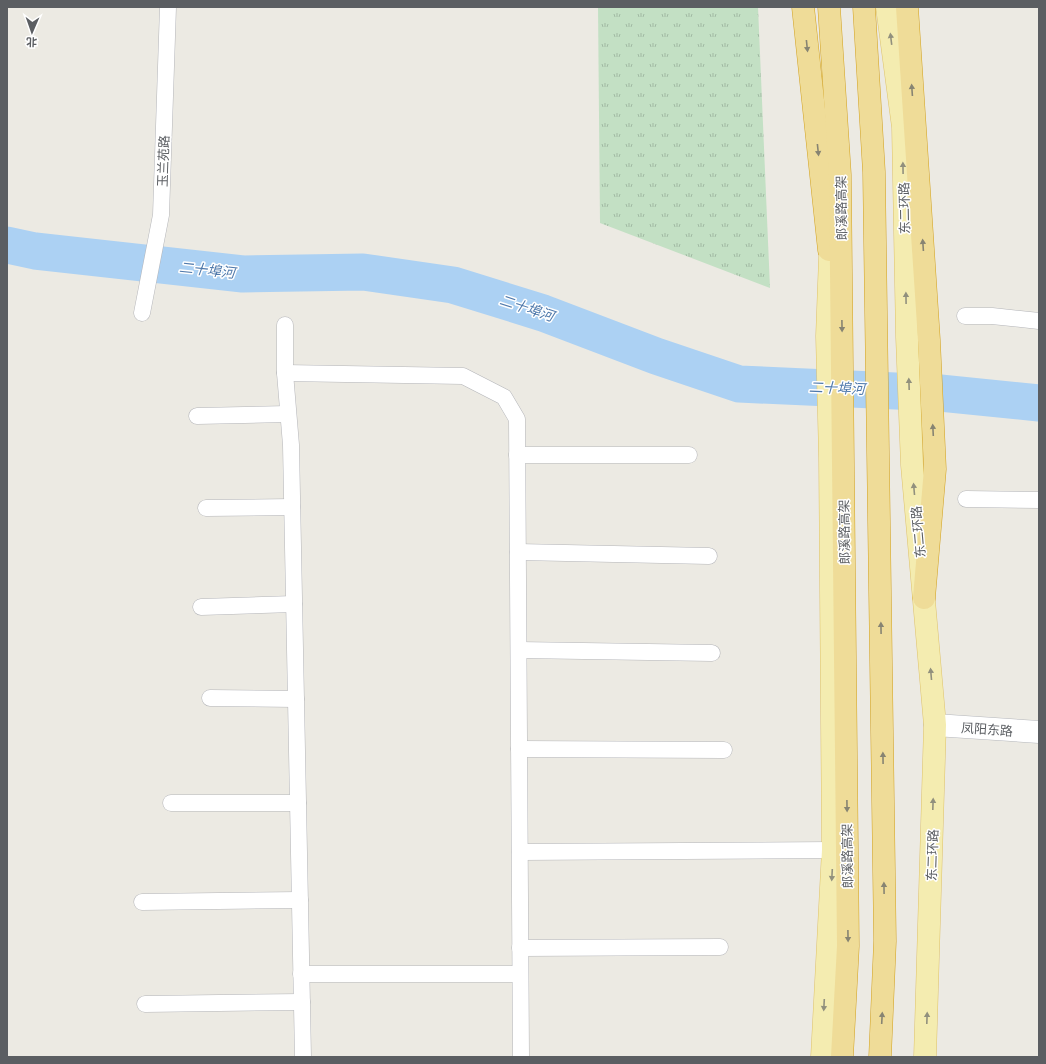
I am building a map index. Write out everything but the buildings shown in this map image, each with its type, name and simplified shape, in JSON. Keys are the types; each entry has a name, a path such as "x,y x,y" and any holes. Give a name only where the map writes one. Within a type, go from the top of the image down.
{"highway":[{"path":"803,7 830,259"},
{"name":"郎溪路高架","path":"829,7 840,175 848,946 842,1057"},
{"path":"864,7 875,196 885,941 880,1057"},
{"path":"907,7 929,340 935,469 924,598"}],"main road":[{"path":"821,7 835,109 827,336 830,458 833,850 822,1057"},
{"name":"东二环路","path":"887,7 903,127 907,337 912,465 935,725 925,1057"},
{"name":"凤阳东路","path":"935,725 1039,732"}],"street":[{"name":"玉兰苑路","path":"142,313 161,215 168,7"},
{"path":"965,316 992,316 1039,321"},
{"path":"285,325 285,373 291,445 303,1057"},
{"path":"285,373 463,376 504,397 517,419 520,1057"},
{"path":"197,416 288,414"},
{"path":"517,455 689,455"},
{"path":"966,499 1039,500"},
{"path":"206,508 292,507"},
{"path":"518,552 709,556"},
{"path":"201,607 294,604"},
{"path":"519,650 712,653"},
{"path":"210,698 296,699"},
{"path":"519,748 724,750"},
{"path":"171,803 298,803"},
{"path":"520,852 833,850"},
{"path":"142,902 300,900"},
{"path":"520,948 720,947"},
{"path":"301,974 520,974"},
{"path":"145,1004 302,1002"}],"green space":[{"path":"598,7 758,7 770,288 600,223"}],"waterway":[{"name":"二十埠河","path":"7,245 35,251 243,274 363,272 453,285 543,313 656,356 739,384 940,393 1039,403"}]}
